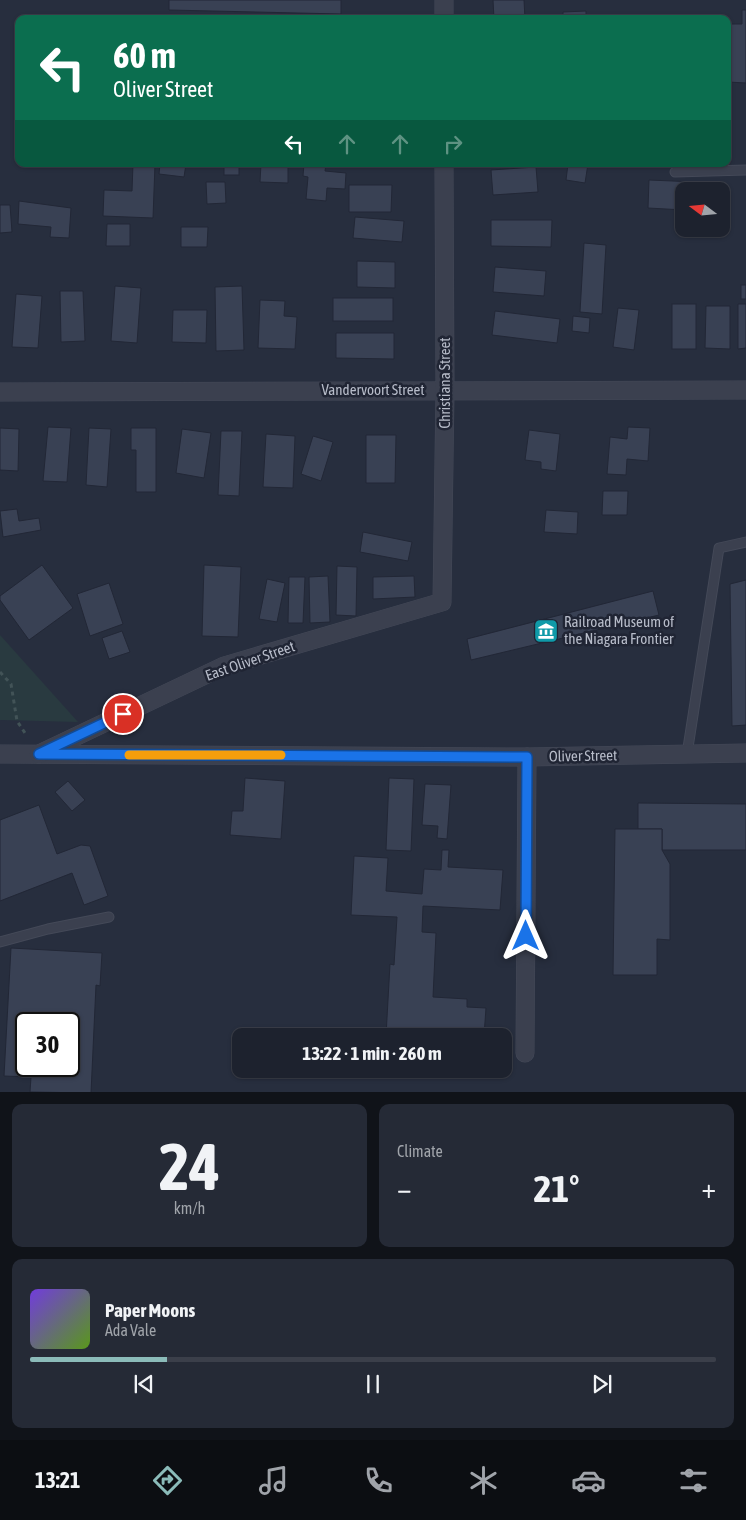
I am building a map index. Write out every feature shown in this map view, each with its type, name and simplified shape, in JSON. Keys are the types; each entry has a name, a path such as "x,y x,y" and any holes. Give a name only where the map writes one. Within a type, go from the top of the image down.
{"street":[{"path":"444,0 444,15"},
{"name":"Christiana Street","path":"442,602 445,390 444,167"},
{"name":"Vandervoort Street","path":"0,392 746,390"},
{"name":"East Oliver Street","path":"39,754 224,666 442,602"},
{"name":"Oliver Street","path":"0,754 527,757 746,753"},
{"path":"525,1053 527,757"}],"lane":[{"path":"675,172 746,170"},
{"path":"688,754 719,548 746,542"},
{"path":"0,942 48,929 109,917"}],"path":[{"path":"0,672 11,684 18,722 39,754"}],"shaded area":[{"path":"0,635 78,722 0,720"}],"building":[{"path":"169,0 341,0 341,14 169,10"},
{"path":"493,0 524,0 525,15 494,15"},
{"path":"742,10 746,10 746,83 731,82 731,24 742,24"},
{"path":"586,11 586,15 563,15 563,12"},
{"path":"133,167 155,167 153,218 103,216 104,190 132,191"},
{"path":"160,167 186,167 184,177 159,174"},
{"path":"224,167 239,167 239,175 224,175"},
{"path":"261,167 288,167 288,183 260,182"},
{"path":"304,167 326,167 325,171 346,173 345,189 327,188 326,201 306,199 308,177 303,176"},
{"path":"536,167 538,192 493,195 491,170"},
{"path":"568,167 588,167 585,183 566,180"},
{"path":"649,180 696,182 675,182 675,210 648,208"},
{"path":"206,182 225,182 226,203 207,204"},
{"path":"349,185 392,185 391,212 349,212"},
{"path":"19,201 71,208 69,238 50,237 51,227 18,224"},
{"path":"0,205 10,205 12,232 0,233"},
{"path":"355,217 404,221 402,242 353,238"},
{"path":"491,220 552,220 551,247 491,246"},
{"path":"107,224 130,224 130,246 106,246"},
{"path":"181,227 208,227 207,247 181,247"},
{"path":"584,243 606,245 602,314 580,312"},
{"path":"357,261 395,262 395,288 357,287"},
{"path":"495,267 546,271 544,296 493,292"},
{"path":"741,285 746,285 746,299 741,299"},
{"path":"115,286 141,288 137,343 111,341"},
{"path":"242,286 244,350 216,351 215,287"},
{"path":"60,291 83,291 85,341 61,342"},
{"path":"16,294 42,296 38,348 12,347"},
{"path":"333,298 393,298 393,321 333,321"},
{"path":"260,300 285,301 284,316 297,317 295,349 258,348"},
{"path":"672,304 696,304 696,349 672,349"},
{"path":"738,304 746,304 746,348 738,349"},
{"path":"706,306 730,306 730,349 705,348"},
{"path":"618,308 639,310 634,350 613,347"},
{"path":"173,310 207,310 206,343 172,342"},
{"path":"495,311 560,319 557,343 492,335"},
{"path":"573,316 590,318 589,333 572,331"},
{"path":"336,333 394,333 394,359 336,358"},
{"path":"48,427 71,428 67,482 43,481"},
{"path":"628,427 650,428 648,461 627,459 626,475 607,474 610,437 627,439"},
{"path":"0,428 19,429 18,471 0,470"},
{"path":"89,428 111,429 107,487 86,485"},
{"path":"131,428 156,428 156,492 136,492 136,450 131,450"},
{"path":"182,429 211,433 204,478 176,473"},
{"path":"529,430 560,434 556,471 541,469 541,462 525,460"},
{"path":"221,431 242,431 239,496 218,495"},
{"path":"266,434 295,436 293,488 263,487"},
{"path":"366,435 396,435 395,483 366,483"},
{"path":"313,436 333,442 321,481 301,474"},
{"path":"603,491 628,491 627,515 602,515"},
{"path":"17,509 19,521 39,518 41,530 3,537 0,511"},
{"path":"546,510 578,512 577,534 544,532"},
{"path":"363,532 412,542 408,561 360,552"},
{"path":"42,565 73,608 29,640 0,600 0,596"},
{"path":"204,565 241,567 238,637 202,636"},
{"path":"337,566 357,567 356,616 336,615"},
{"path":"328,576 330,622 310,623 309,577"},
{"path":"414,576 415,597 373,599 373,577"},
{"path":"289,577 305,577 303,623 288,623"},
{"path":"267,579 285,583 277,622 259,619"},
{"path":"746,580 746,725 732,726 730,584"},
{"path":"109,583 123,624 90,636 77,594"},
{"name":"Railroad Museum of the Niagara Frontier","path":"653,591 659,615 471,660 467,639"},
{"path":"122,631 130,652 109,659 102,638"},
{"path":"245,778 285,781 281,839 230,835 232,811 243,811"},
{"path":"389,778 414,779 411,851 386,850"},
{"path":"68,781 85,800 72,811 55,792"},
{"path":"425,784 451,785 447,839 437,838 438,826 422,825"},
{"path":"638,803 746,804 746,850 662,850 662,829 638,829"},
{"path":"39,805 57,854 81,845 90,846 108,896 84,905 72,873 0,901 0,820"},
{"path":"615,829 662,829 662,850 670,864 670,940 657,939 657,975 613,975"},
{"path":"442,850 449,850 448,867 503,870 500,910 423,906 422,932 436,933 433,997 467,999 467,1007 486,1008 485,1028 386,1028 390,964 394,965 397,917 351,915 354,856 388,858 386,891 422,894 424,869 441,870"},
{"path":"11,948 102,953 100,986 96,985 91,1092 30,1092 31,1077 80,1077 80,1012 15,1012 15,1076 4,1076"}],"slow traffic":[{"path":"129,755 281,755"}],"place":[{"name":"Railroad Museum of the Niagara Frontier","path":"546,631"}],"route":[{"path":"123,714 39,754 527,757 526,936"}]}
